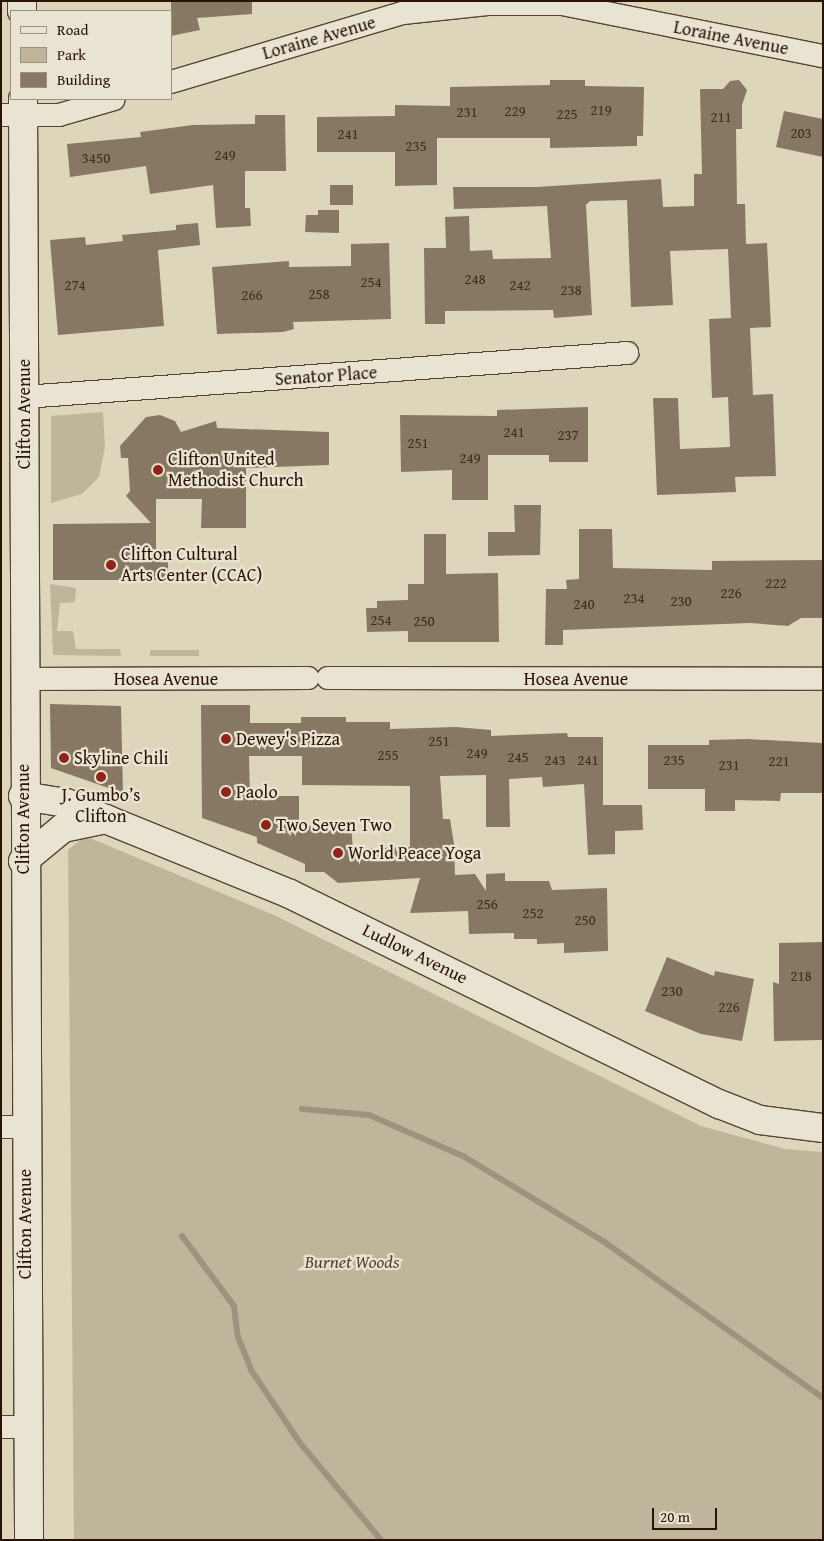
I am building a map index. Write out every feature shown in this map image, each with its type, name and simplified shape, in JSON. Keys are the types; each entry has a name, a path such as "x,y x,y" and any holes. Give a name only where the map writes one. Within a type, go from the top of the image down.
{"main road":[{"name":"Clifton Avenue","path":"16,110 24,397 23,679 12,794 24,861 13,1127 14,1427 29,1540"},
{"name":"Ludlow Avenue","path":"12,794 66,803 290,894 719,1104 760,1120 823,1128"},
{"path":"24,861 63,828 106,819"}],"street":[{"name":"Loraine Avenue","path":"172,82 403,14 488,4 562,4 823,56"},
{"path":"16,110 59,115 111,100"},
{"name":"Senator Place","path":"24,397 627,353"},
{"name":"Hosea Avenue","path":"23,679 823,679"}],"green space":[{"path":"103,412 105,447 99,477 82,494 51,503 51,416"},
{"path":"50,584 76,588 75,602 60,603 57,631 73,631 76,649 120,649 121,656 53,655"},
{"path":"150,650 199,650 199,656 150,656"},
{"name":"Burnet Woods","path":"85,836 276,916 701,1126 785,1149 823,1152 823,1540 74,1540 68,850"}],"building":[{"path":"171,1 252,1 252,14 197,18 200,30 172,36"},
{"path":"550,80 585,80 585,86 644,87 643,136 637,136 637,146 550,148 550,138 437,138 437,185 395,186 395,152 317,152 317,117 395,116 395,105 450,106 450,87 550,85"},
{"path":"739,80 747,90 742,105 742,129 736,129 737,204 745,204 746,244 767,243 771,327 750,328 753,395 773,394 776,476 735,477 736,492 657,495 653,398 678,398 680,449 730,447 728,397 712,398 709,319 731,318 728,249 670,251 673,305 631,307 627,200 590,201 586,205 592,315 554,318 553,310 445,311 445,324 425,324 424,248 446,248 445,217 469,216 470,251 492,250 493,259 551,258 547,206 454,209 453,187 537,187 661,179 663,207 694,206 694,174 702,174 700,89 723,89 730,81"},
{"path":"784,111 823,119 823,157 776,147"},
{"path":"255,115 285,115 286,171 245,171 245,208 250,208 251,226 216,228 213,185 150,194 146,166 70,177 67,144 141,137 140,132 193,125 255,124"},
{"path":"330,185 353,185 353,205 330,205"},
{"path":"318,210 339,210 339,233 305,232 306,215 318,215"},
{"path":"198,223 200,245 158,250 164,326 58,335 50,240 85,237 86,245 123,241 122,235 176,230 176,225"},
{"path":"389,243 391,319 293,322 294,329 283,332 217,334 212,267 289,261 289,267 351,266 351,244"},
{"path":"588,407 588,462 549,462 549,455 488,455 488,500 452,500 452,470 401,472 400,415 497,416 497,410"},
{"path":"160,415 175,421 181,432 216,421 217,428 329,432 329,465 246,468 246,528 201,528 202,499 156,499 156,550 168,550 168,580 53,580 53,524 151,523 126,496 130,491 128,458 121,458 120,446 146,417"},
{"path":"514,505 541,505 540,555 488,556 488,532 515,532"},
{"path":"579,529 612,529 613,568 712,570 712,561 823,560 823,618 801,618 788,626 750,623 563,630 563,645 545,645 546,589 567,589 566,580 579,579"},
{"path":"424,534 446,534 446,574 498,573 499,642 408,642 408,631 367,632 366,608 377,608 377,601 408,600 408,584 424,584"},
{"path":"50,704 121,706 123,793 51,768"},
{"path":"201,705 250,705 250,723 301,723 301,717 346,717 346,722 390,722 390,729 456,727 491,730 491,736 567,733 568,737 603,737 603,805 642,805 643,830 615,831 615,854 588,855 584,784 543,787 542,777 509,779 510,827 486,827 486,775 440,776 443,819 450,819 454,844 455,875 475,874 486,891 486,874 505,873 505,881 549,881 552,890 607,888 608,951 564,953 564,943 537,944 537,939 514,939 514,933 469,934 468,911 410,913 420,878 338,883 324,872 305,872 305,864 257,843 257,837 202,818","holes":["249,756 302,756 302,785 410,786 410,847 353,849 351,826 299,826 299,796 250,796"]},
{"path":"747,739 823,743 823,793 781,793 780,801 735,800 735,811 705,811 705,789 648,789 648,745 709,745 709,740"},
{"path":"823,942 823,1040 774,1041 773,982 779,984 779,943"},
{"path":"667,957 714,976 715,971 754,979 742,1041 701,1034 645,1011"}],"waterway":[{"path":"302,1109 369,1115 463,1156 603,1241 823,1398"},
{"path":"182,1236 234,1306 238,1337 251,1370 300,1443 381,1540"}],"place":[{"name":"Clifton United Methodist Church","path":"158,470"},
{"name":"Clifton Cultural Arts Center (CCAC)","path":"111,565"},
{"name":"Dewey's Pizza","path":"226,739"},
{"name":"Skyline Chili","path":"64,758"},
{"name":"J. Gumbo’s Clifton","path":"101,777"},
{"name":"Paolo","path":"226,792"},
{"name":"Two Seven Two","path":"266,825"},
{"name":"World Peace Yoga","path":"338,853"}]}
